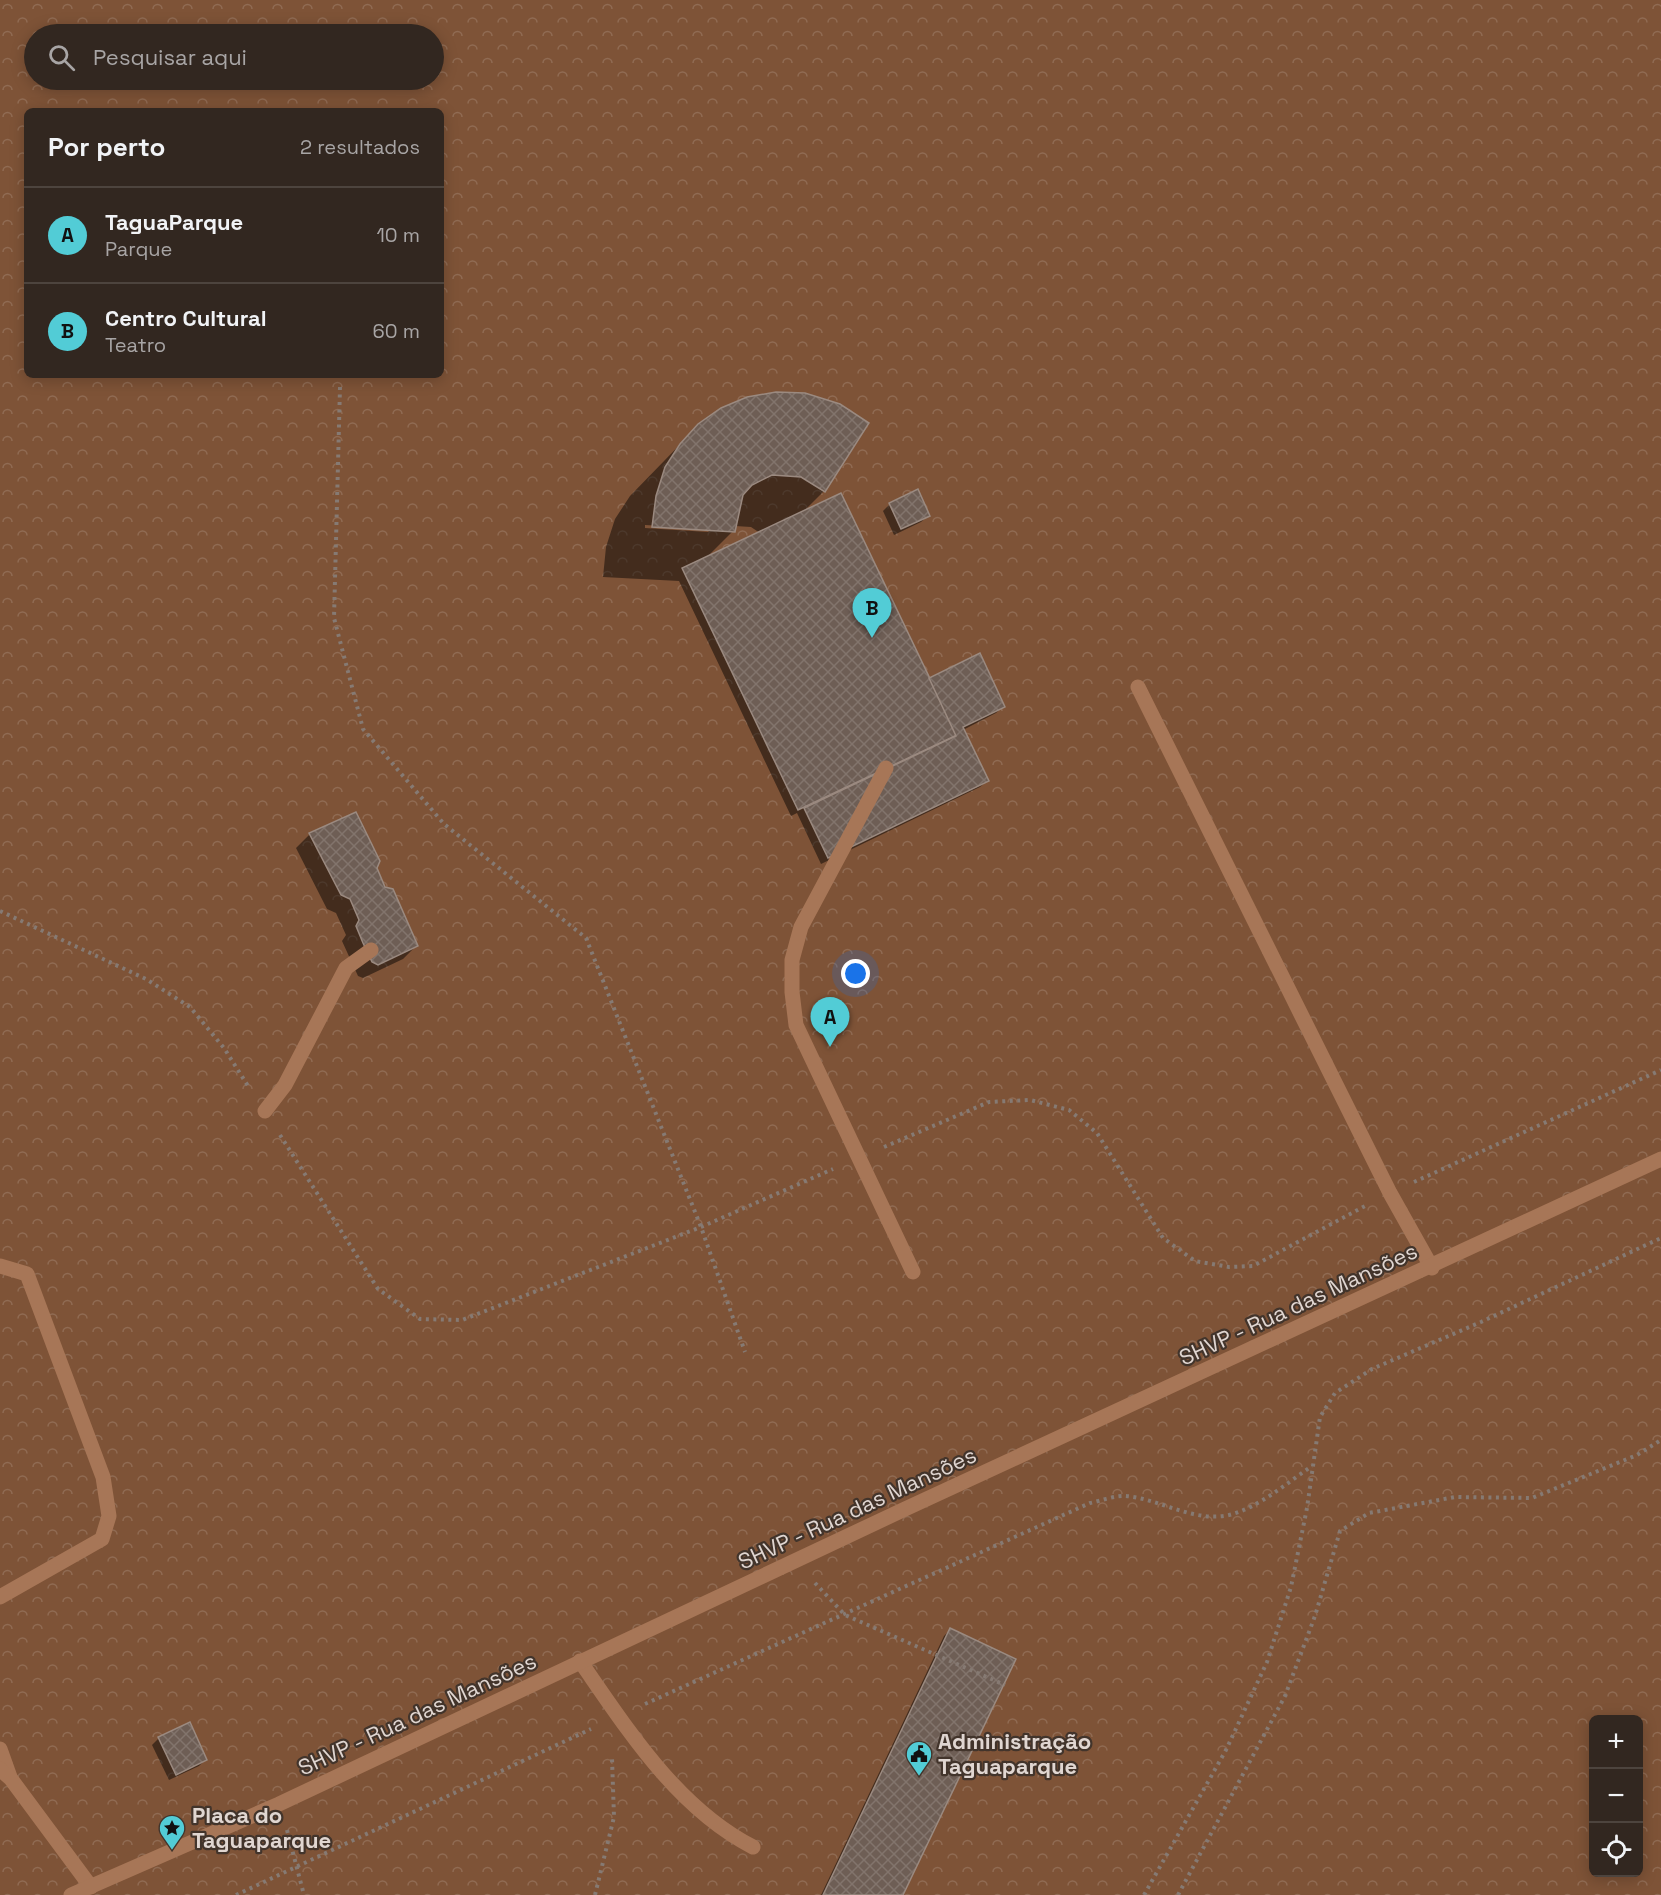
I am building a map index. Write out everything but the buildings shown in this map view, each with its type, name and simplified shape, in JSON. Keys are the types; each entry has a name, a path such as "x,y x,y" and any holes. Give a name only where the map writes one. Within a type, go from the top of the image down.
{"street":[{"path":"1138,687 1390,1192 1432,1268"},
{"path":"886,768 801,927 792,960 792,992 796,1025 913,1272"},
{"path":"265,1111 285,1086 346,968 370,950"},
{"name":"SHVP - Rua das Mansões","path":"71,1895 279,1804 580,1661 1432,1268 1661,1159"},
{"path":"0,1266 27,1274 103,1477 110,1516 102,1539 0,1597"},
{"path":"580,1661 619,1716 685,1798 725,1832 753,1847"},
{"path":"0,1749 5,1774 91,1887"}],"path":[{"path":"340,387 334,618 363,729 444,824 586,938 701,1227 745,1352"},
{"path":"0,911 146,979 190,1007 224,1048 378,1289 420,1319 462,1320 701,1227 860,1156 989,1102 1030,1100 1069,1110 1098,1133 1163,1238 1195,1261 1229,1267 1253,1266 1390,1192 1661,1070"},
{"path":"1144,1895 1226,1750 1267,1662 1291,1587 1307,1508 1320,1417 1335,1393 1372,1369 1481,1322 1661,1238"},
{"path":"1178,1895 1285,1696 1315,1616 1340,1531 1369,1513 1455,1497 1532,1498 1637,1455 1661,1440"},
{"path":"236,1895 619,1716 1090,1503 1123,1496 1153,1500 1197,1515 1226,1516 1251,1506 1312,1466"},
{"path":"801,1559 812,1579 845,1615 1005,1685"},
{"path":"595,1895 614,1817 610,1773 619,1716"},
{"path":"279,1804 304,1895"}],"green space":[{"path":"0,0 1661,0 1661,1895 0,1895"}],"place":[{"name":"Centro Cultural","path":"872,638"},
{"name":"TaguaParque","path":"830,1047"},
{"name":"Administração Taguaparque","path":"919,1777"},
{"name":"Placa do Taguaparque","path":"172,1851"}]}
